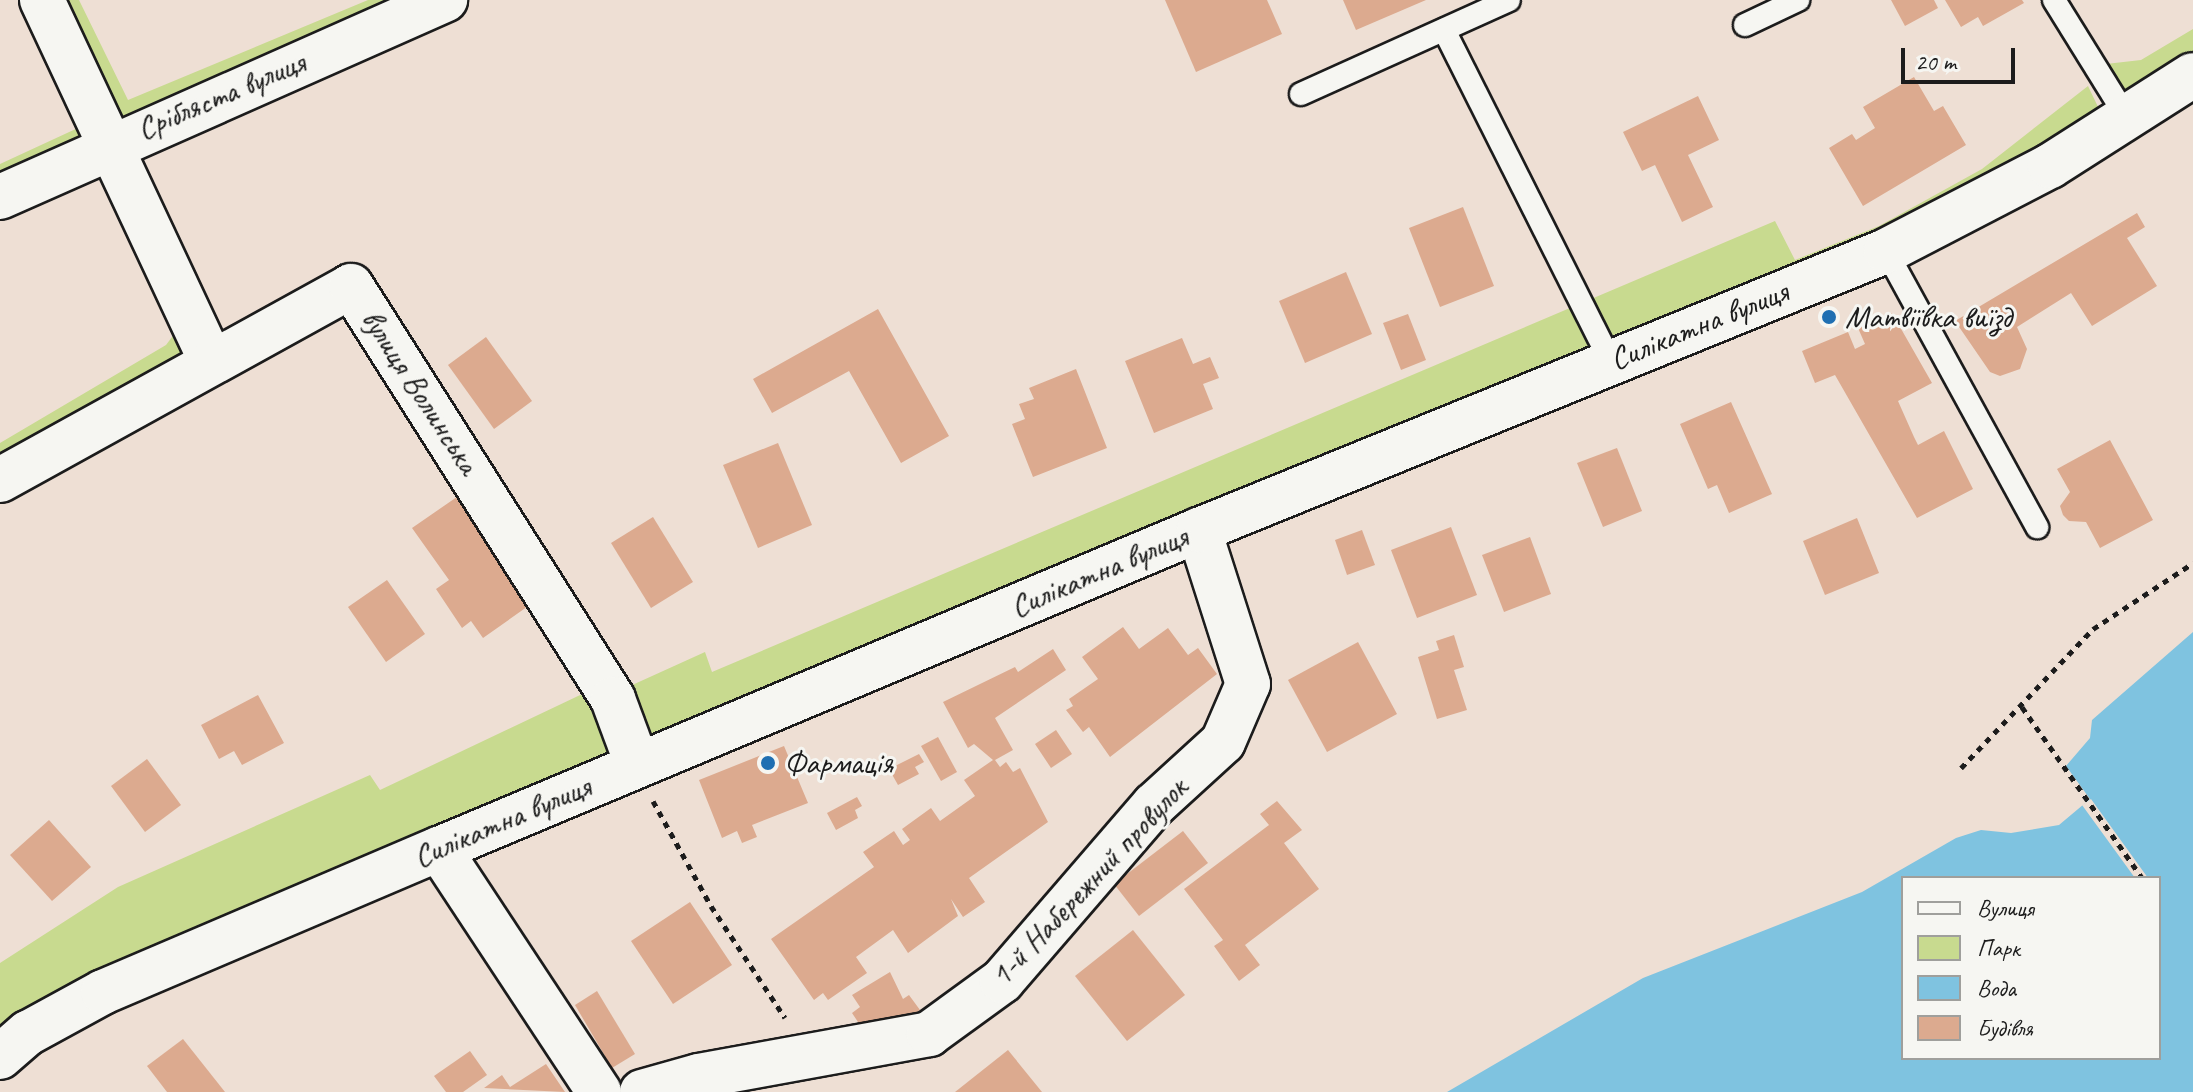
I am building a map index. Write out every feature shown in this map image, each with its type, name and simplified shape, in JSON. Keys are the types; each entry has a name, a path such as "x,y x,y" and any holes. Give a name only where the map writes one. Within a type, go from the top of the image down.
{"street":[{"path":"42,0 210,359"},
{"name":"Срібляста вулиця","path":"0,197 109,144 445,0"},
{"name":"Силікатна вулиця","path":"0,1057 28,1033 103,992 637,764 1199,530 1886,251 2050,166 2193,75"},
{"name":"вулиця Волинська","path":"0,480 210,359 351,286 613,699 637,764"},
{"name":"1-й Набережний провулок","path":"642,1092 699,1076 812,1059 929,1034 1002,981 1154,805 1223,742 1248,684 1199,530"},
{"path":"439,849 599,1092"}],"lane":[{"path":"1301,94 1509,0"},
{"path":"1745,25 1798,0"},
{"path":"2054,0 2126,116"},
{"path":"1444,30 1611,362"},
{"path":"1886,251 2037,527"}],"path":[{"path":"1961,768 2093,629 2193,563"},
{"path":"2022,707 2141,876"},
{"path":"637,764 711,906 812,1059"}],"green space":[{"path":"20,0 33,0 96,144 0,201 0,164 80,127"},
{"path":"48,0 79,0 128,100 368,0 449,0 128,132"},
{"path":"2193,29 2193,58 2133,95 2118,90 2097,65 2141,60"},
{"path":"2088,86 2100,111 1979,201 657,751 619,691 705,652 712,672 1775,221 1795,260 1879,226 1982,169"},
{"path":"181,325 187,363 0,485 0,443 166,345"},
{"path":"597,687 627,751 0,1030 0,963 118,887 370,775 380,790"}],"water":[{"path":"2193,632 2193,1092 1447,1092 1643,978 1862,892 1956,838 1981,830 2011,833 2059,825 2090,799 2066,766 2090,738 2092,720"}],"pier":[{"path":"2091,799 2147,876 2134,876 2082,805"}],"building":[{"path":"1165,0 1267,0 1282,34 1196,72"},
{"path":"1343,0 1426,0 1356,30"},
{"path":"1891,0 1934,0 1938,8 1905,26"},
{"path":"1945,0 2022,0 2024,3 1983,26 1978,17 1961,27"},
{"path":"1914,77 1934,111 1943,106 1966,145 1863,206 1829,148 1852,134 1856,140 1875,128 1863,107"},
{"path":"1698,96 1719,140 1688,155 1713,207 1682,222 1655,165 1642,171 1623,132"},
{"path":"1463,207 1494,286 1440,307 1409,228"},
{"path":"2137,213 2145,227 2127,238 2157,286 2092,326 2071,293 2017,327 2027,349 2020,369 2000,376 1990,372 1955,321"},
{"path":"1346,272 1372,334 1305,363 1279,301"},
{"path":"878,309 949,436 901,463 849,371 772,413 753,379"},
{"path":"1892,313 1932,383 1898,401 1914,437 1918,445 1944,431 1973,489 1917,518 1835,375 1815,383 1802,351 1848,332 1855,349 1865,344 1858,328"},
{"path":"1408,314 1426,360 1401,370 1383,323"},
{"path":"486,337 532,401 494,429 448,365"},
{"path":"1182,338 1193,364 1210,357 1219,378 1203,384 1213,409 1154,433 1125,361"},
{"path":"1076,369 1107,448 1033,477 1012,424 1025,419 1019,404 1034,399 1029,388"},
{"path":"1731,402 1772,494 1729,513 1717,485 1708,489 1680,424"},
{"path":"2110,440 2153,520 2100,548 2086,522 2069,521 2063,515 2060,506 2070,492 2057,469"},
{"path":"778,443 812,525 758,548 723,465"},
{"path":"1617,448 1642,511 1603,527 1577,463"},
{"path":"467,490 541,597 483,638 471,621 462,628 436,589 449,580 412,528"},
{"path":"653,517 693,582 651,608 611,543"},
{"path":"1857,518 1879,573 1825,595 1803,541"},
{"path":"1451,527 1477,595 1417,618 1391,550"},
{"path":"1362,530 1375,565 1347,575 1335,540"},
{"path":"1530,537 1551,594 1504,612 1482,555"},
{"path":"387,580 425,634 386,662 348,607"},
{"path":"1123,627 1139,649 1168,628 1188,655 1198,648 1217,674 1110,757 1089,727 1083,732 1066,710 1073,706 1069,699 1098,679 1082,657"},
{"path":"1454,635 1464,667 1454,670 1467,710 1437,719 1418,657 1439,650 1436,641"},
{"path":"1358,642 1397,714 1327,752 1288,680"},
{"path":"1053,649 1066,670 995,718 1013,750 995,760 1000,767 1006,762 1013,772 1020,768 1048,822 969,878 985,902 963,917 951,899 958,916 908,953 893,930 856,957 867,973 828,1000 823,993 814,1000 771,939 874,867 863,852 894,831 903,845 910,840 902,829 931,808 940,821 975,796 964,780 993,760 974,744 968,748 943,702 1015,667 1018,672"},
{"path":"258,695 284,743 242,765 234,751 219,759 201,725"},
{"path":"1056,730 1072,754 1051,768 1035,744"},
{"path":"938,737 957,772 941,781 921,746"},
{"path":"784,746 808,803 752,825 757,837 742,843 737,831 722,838 699,780"},
{"path":"919,754 924,762 915,767 919,774 898,785 889,769"},
{"path":"147,759 181,805 145,832 111,786"},
{"path":"857,797 862,806 855,810 858,818 836,830 827,813"},
{"path":"1277,801 1302,830 1284,843 1319,889 1245,945 1260,965 1239,981 1214,946 1223,940 1184,889 1269,825 1260,814"},
{"path":"49,820 91,867 52,901 10,855"},
{"path":"1183,831 1208,863 1139,916 1114,884"},
{"path":"690,902 732,965 673,1004 631,941"},
{"path":"1133,930 1185,995 1127,1041 1075,976"},
{"path":"890,972 903,999 909,995 920,1010 883,1034 874,1020 862,1028 852,1013 860,1007 852,995"},
{"path":"597,991 635,1054 612,1068 575,1005"},
{"path":"183,1039 225,1092 167,1092 147,1066"},
{"path":"1008,1050 1042,1092 955,1092"},
{"path":"470,1051 487,1075 463,1092 446,1092 434,1076"},
{"path":"546,1064 565,1092 484,1088 502,1075 510,1087"}],"place":[{"name":"Матвіївка виїзд","path":"1829,317"},
{"name":"Фармація","path":"768,763"}]}
